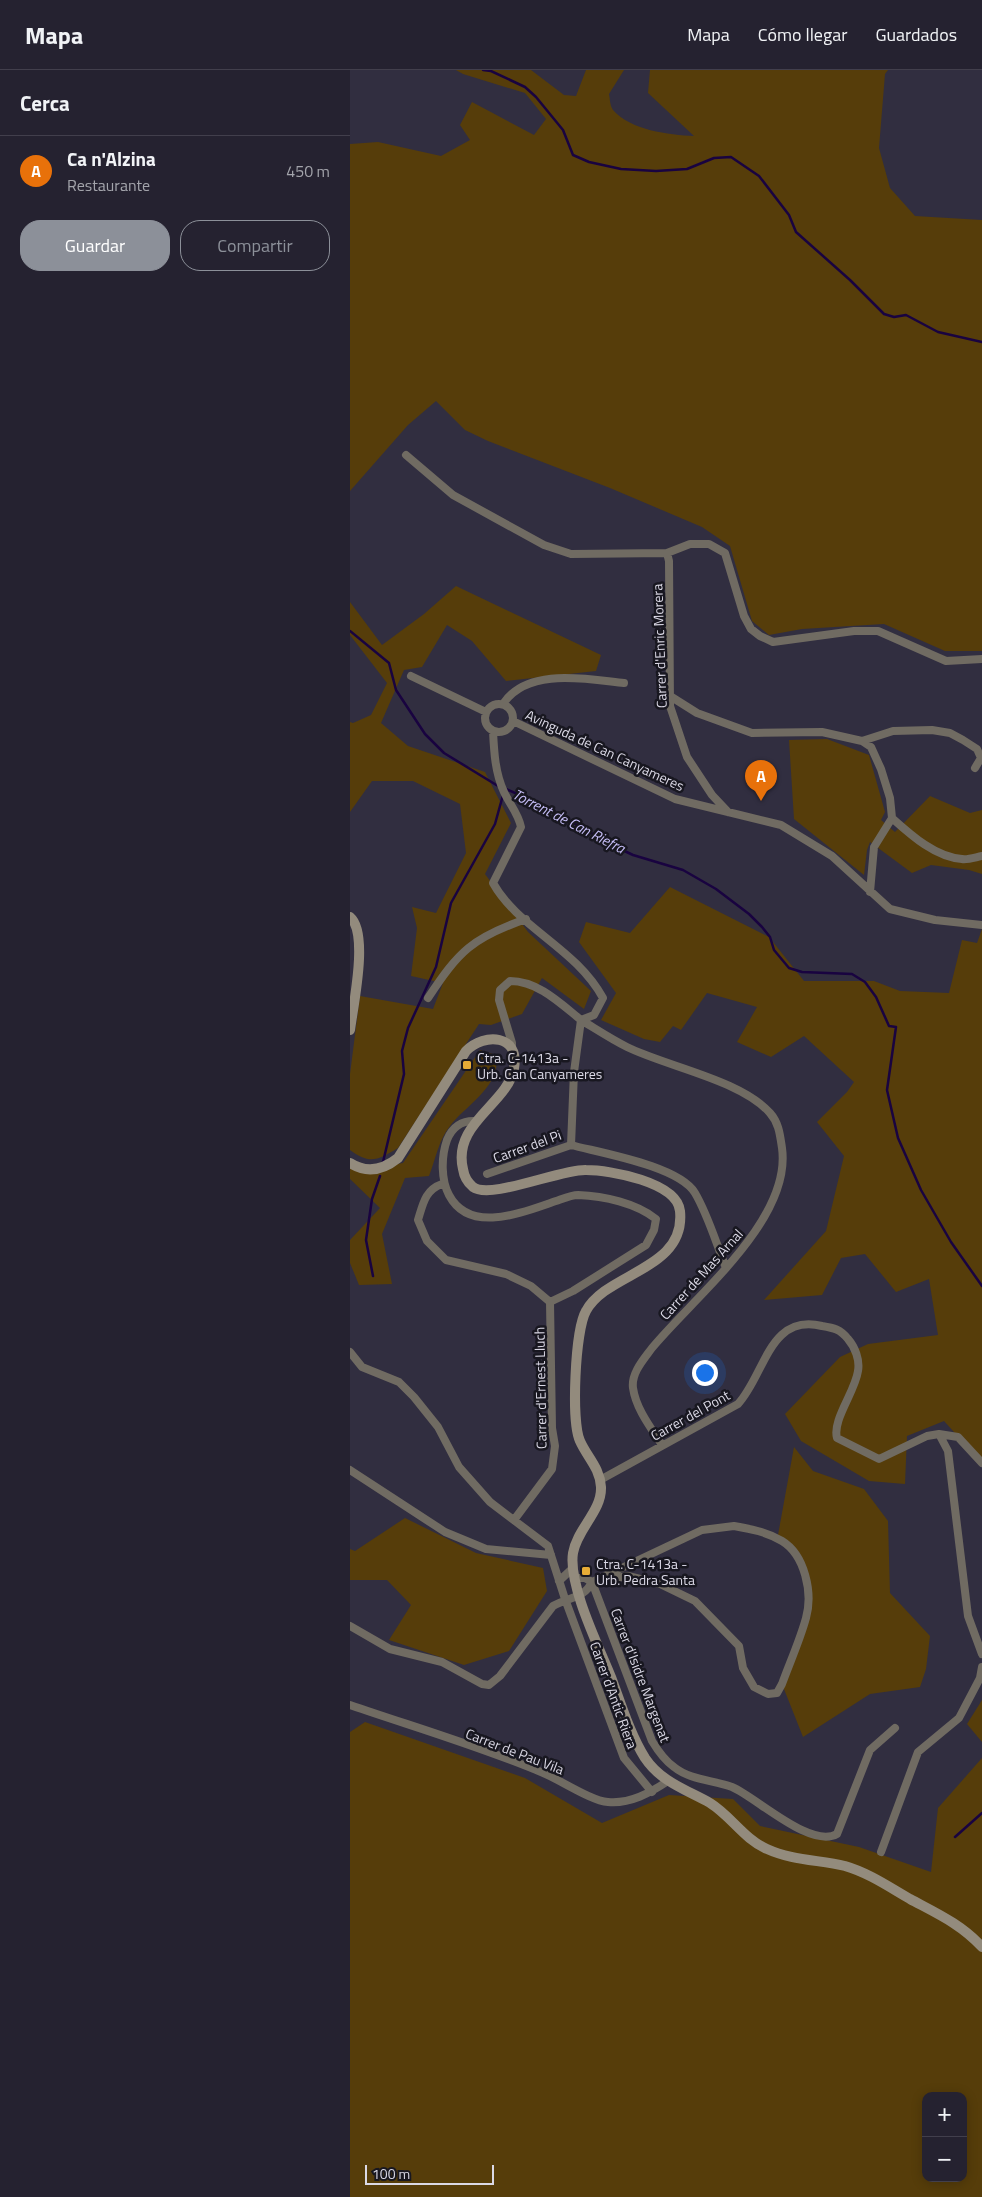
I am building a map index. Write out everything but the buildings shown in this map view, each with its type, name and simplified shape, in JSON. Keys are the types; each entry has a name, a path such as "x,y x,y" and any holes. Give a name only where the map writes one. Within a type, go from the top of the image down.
{"main road":[{"path":"350,917 355,921 360,946 350,1030"},
{"path":"350,1163 358,1168 369,1170 390,1165 398,1158 466,1051 473,1043 493,1038 505,1043 512,1050 514,1068 510,1079 476,1122 466,1140 461,1162 466,1178 481,1192 501,1190 539,1178 585,1169 643,1180 664,1188 680,1204 681,1222 672,1243 653,1264 602,1293 586,1309 579,1330 575,1424 580,1441 592,1459 600,1480 600,1496 576,1542 574,1574 580,1597 638,1745 649,1763 668,1781 720,1810 755,1843 777,1853 827,1862 860,1871 958,1925 982,1947"}],"street":[{"path":"406,455 453,495 544,545 571,554 667,553 690,544 709,544 725,553 744,616 750,629 773,642 854,631 878,631 946,661 982,659"},
{"name":"Carrer d'Enric Morera","path":"667,553 669,561 670,706 687,757 712,795 728,812"},
{"path":"411,676 486,712"},
{"path":"503,704 515,688 539,680 581,679 624,683"},
{"path":"670,696 697,713 752,733 822,732 862,741 871,747 881,769 890,798 892,818 874,847 870,892"},
{"path":"494,731 508,729 513,721 512,710 503,704 493,705 486,712 486,723 494,731 494,757 504,792 519,817 520,827 493,883 502,899 526,918 593,979 603,998 594,1015 581,1020 545,992 524,981 510,981 500,990 499,1000 512,1043 512,1050"},
{"name":"Avinguda de Can Canyameres","path":"513,721 675,799 781,825 832,856 890,909 935,920 982,925"},
{"path":"862,741 893,731 932,730 950,733 977,750 981,758 975,768"},
{"path":"892,818 920,843 963,859 982,856"},
{"path":"428,998 460,953 484,936 526,918"},
{"name":"Carrer del Pi","path":"487,1174 571,1145 574,1072 581,1020"},
{"name":"Carrer de Mas Arnal","path":"581,1020 626,1046 723,1083 754,1098 771,1114 780,1128 784,1164 779,1185 767,1212 746,1246 664,1334 638,1366 632,1387 643,1415 662,1445"},
{"path":"493,1038 502,1032 506,1022"},
{"path":"442,1184 435,1187 425,1196 418,1220 427,1241 446,1260 506,1274 531,1286 550,1302 572,1291 646,1246 654,1230 656,1219 636,1205 576,1195 491,1220 472,1216 452,1200 442,1184 444,1152 447,1139 459,1124 466,1120 476,1122"},
{"path":"571,1145 660,1168 683,1180 694,1192 726,1268"},
{"name":"Carrer d'Ernest Lluch","path":"514,1520 552,1469 555,1446 552,1428 550,1302"},
{"name":"Carrer del Pont","path":"600,1480 738,1404 749,1392 769,1350 787,1329 813,1324 841,1330 854,1346 859,1369 852,1391 835,1430 836,1438 879,1458 927,1436 939,1434"},
{"path":"350,1352 362,1367 399,1382 414,1396 438,1427 459,1467 490,1502 548,1546 551,1555 486,1549 462,1539 446,1532 350,1470"},
{"path":"939,1434 958,1437 982,1463"},
{"path":"939,1434 948,1451 968,1616 982,1654"},
{"path":"350,1626 390,1649 442,1662 482,1684 489,1685 500,1676 553,1606 565,1599 580,1597 588,1592 592,1582 702,1530 734,1526 767,1534 783,1542 795,1552 804,1567 807,1616 782,1684 777,1693 768,1694 754,1687 743,1668 739,1646 695,1601 660,1584 628,1576 592,1582 574,1574 559,1581"},
{"name":"Carrer d'Antic Riera","path":"551,1555 565,1599 624,1758 652,1792"},
{"name":"Carrer d'Isidre Margenat","path":"592,1582 652,1741 666,1761 680,1771 732,1787 769,1811 811,1834 831,1837 837,1834 870,1750 895,1728"},
{"path":"881,1852 918,1752 959,1718 980,1678 982,1667"},
{"name":"Carrer de Pau Vila","path":"350,1705 542,1772 605,1802 619,1802 652,1792 668,1781"}],"shaded area":[{"path":"456,70 531,70 564,95 576,96 586,70 624,70 609,94 613,110 620,117 650,130 694,136 648,93 650,70 888,70 885,74 879,148 890,188 915,216 982,220 982,651 945,651 884,624 802,629 769,635 752,621 730,546 702,527 465,430 436,401 408,425 350,491 350,144 378,142 441,156 470,140 460,125 472,102 534,135 546,119 525,93 463,74"},
{"path":"456,586 601,655 596,671 506,681 472,641 447,625 422,667 404,670 381,723 408,746 485,772 511,823 485,874 528,932 591,991 584,1009 542,978 522,1014 491,1025 479,1024 398,1148 379,1158 369,1159 363,1158 350,1150 350,1074 360,996 433,1009 443,983 411,976 417,928 412,907 436,913 466,853 460,804 413,781 372,781 350,812 350,722 353,723 371,715 387,683 350,635 350,602 382,645 424,614"},
{"path":"827,739 869,755 885,812 881,820 895,832 930,796 970,813 982,810 982,874 969,870 931,865 912,873 870,842 867,850 864,875 794,819 789,740"},
{"path":"670,887 769,937 804,981 874,981 900,991 949,993 962,940 977,943 982,929 982,1463 944,1421 907,1436 905,1484 869,1481 801,1441 785,1414 840,1357 868,1344 938,1335 929,1279 896,1292 865,1254 841,1258 822,1295 764,1300 826,1231 844,1156 817,1122 847,1092 854,1082 804,1036 771,1057 737,1042 757,1007 707,993 681,1030 673,1026 660,1042 644,1039 601,1020 616,993 579,942 586,922 630,933"},
{"path":"480,1050 496,1055 494,1076 488,1086 446,1131 429,1176 405,1178 382,1234 392,1284 359,1285 350,1263 350,1240 380,1208 350,1179 350,1163 363,1170 403,1163"},
{"path":"794,1447 813,1471 864,1489 888,1521 890,1593 930,1636 926,1669 920,1687 870,1694 803,1737 782,1684 807,1616 804,1567 778,1535"},
{"path":"405,1518 476,1553 543,1568 547,1591 509,1651 464,1665 389,1640 411,1605 387,1580 350,1580 350,1549 355,1551"},
{"path":"982,1700 982,1742 967,1724"},
{"path":"365,1722 525,1778 602,1823 669,1795 733,1799 760,1826 859,1847 931,1872 938,1808 982,1758 982,2197 350,2197 350,1732"}],"waterway":[{"path":"483,70 491,71 525,87 536,97 563,130 573,155 589,162 621,169 656,171 687,169 714,158 731,157 759,176 789,215 796,232 850,280 884,314 894,317 906,315 938,332 982,342"},
{"name":"Torrent de Can Riefra","path":"350,631 389,663 396,690 425,734 444,753 498,786"},
{"name":"Torrent de Can Riefra","path":"506,789 540,804 616,847 633,855 683,870 716,889 749,914 762,927 770,937 774,950 789,968 802,972 852,974 865,982 876,997 889,1026 896,1027 887,1090 898,1138 921,1190 951,1242 982,1286"},
{"path":"383,1162 404,1074 402,1051 408,1028 436,967 451,903 495,824 503,795"},
{"path":"373,1276 366,1240 372,1199 380,1176"},
{"path":"955,1837 982,1813"}],"place":[{"name":"Ca n'Alzina","path":"761,801"},
{"name":"Ctra. C-1413a - Urb. Can Canyameres","path":"467,1065"},
{"name":"Ctra. C-1413a - Urb. Pedra Santa","path":"586,1571"}]}
